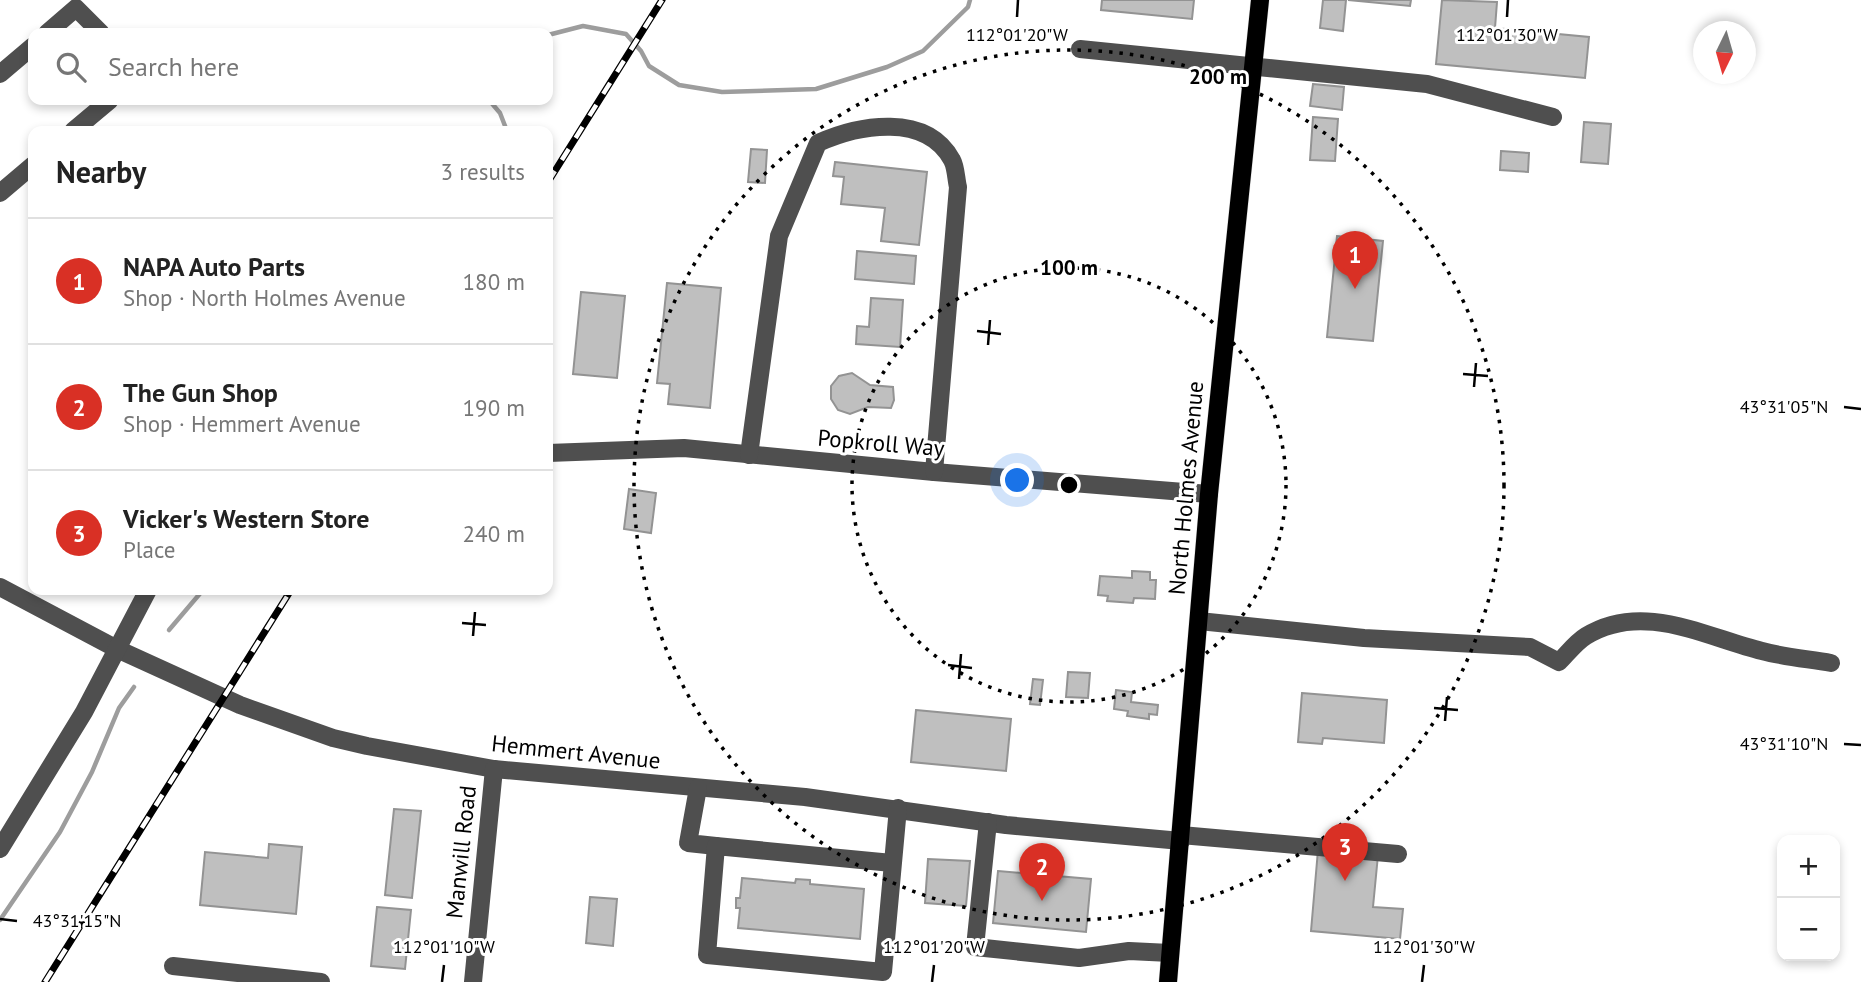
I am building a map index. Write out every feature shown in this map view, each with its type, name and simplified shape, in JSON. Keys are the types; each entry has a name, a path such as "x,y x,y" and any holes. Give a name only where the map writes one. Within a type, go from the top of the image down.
{"main road":[{"name":"North Holmes Avenue","path":"1168,982 1209,494 1260,0"}],"street":[{"path":"53,28 76,8 96,28"},
{"path":"0,74 28,50"},
{"path":"1080,50 1427,84 1553,117"},
{"path":"79,126 104,105"},
{"path":"749,455 779,236 818,143 847,130 883,125 931,136 952,160 958,187 934,472"},
{"path":"0,193 28,169"},
{"name":"Popkroll Way","path":"553,453 684,448 1209,494"},
{"name":"Hemmert Avenue","path":"0,587 117,649 240,705 333,738 494,769 898,808 988,822 1398,853"},
{"path":"0,849 85,712 145,595"},
{"path":"1199,621 1364,638 1530,647 1559,662 1585,636 1610,626 1640,622 1676,623 1762,652 1831,663"},
{"name":"Manwill Road","path":"473,982 494,769"},
{"path":"698,788 688,843 892,863"},
{"path":"716,846 707,955 883,972 898,808"},
{"path":"988,822 975,947 1079,958 1129,951 1170,953"},
{"path":"173,967 321,982"}],"building":[{"path":"1102,0 1194,0 1192,19 1101,10"},
{"path":"1323,0 1346,0 1343,31 1320,28"},
{"path":"1348,0 1411,0 1410,6"},
{"path":"1442,0 1497,2 1495,28 1589,37 1585,78 1436,64"},
{"path":"1313,84 1344,87 1342,110 1310,106"},
{"path":"1313,117 1338,119 1335,161 1310,160"},
{"path":"1584,122 1611,124 1608,164 1581,162"},
{"path":"751,149 767,150 765,183 748,182"},
{"path":"1501,151 1529,153 1528,172 1500,170"},
{"path":"835,162 927,172 919,245 881,241 885,208 841,204 844,177 833,176"},
{"path":"1337,236 1383,241 1373,341 1327,337"},
{"path":"857,251 916,256 914,284 855,279"},
{"path":"667,283 721,288 710,408 668,404 670,384 657,383"},
{"path":"581,292 625,296 617,378 573,374"},
{"path":"871,298 903,300 900,347 856,344 857,326 869,327"},
{"path":"852,373 870,385 893,387 894,400 891,408 868,407 850,414 838,410 831,399 831,386 839,376"},
{"path":"629,489 656,493 651,533 624,529"},
{"path":"1132,571 1150,572 1150,580 1156,580 1155,599 1134,598 1133,603 1107,601 1108,596 1098,595 1100,576 1132,578"},
{"path":"1068,672 1090,673 1088,698 1066,697"},
{"path":"1033,679 1043,680 1040,705 1030,704"},
{"path":"1116,690 1132,692 1131,702 1158,705 1157,715 1149,714 1149,719 1127,716 1128,711 1114,709"},
{"path":"1302,693 1387,700 1384,743 1323,738 1322,744 1298,742"},
{"path":"916,710 1011,719 1006,771 911,762"},
{"path":"394,809 421,811 412,898 385,895"},
{"path":"269,844 302,847 296,914 200,905 205,852 268,858"},
{"path":"1318,850 1378,855 1373,907 1403,909 1400,939 1311,931"},
{"path":"928,859 970,861 966,906 925,903"},
{"path":"998,871 1091,879 1086,932 993,923"},
{"path":"742,878 795,883 796,879 810,880 810,884 864,889 860,939 738,928 740,908 736,908 736,898 740,898"},
{"path":"590,897 617,899 613,946 586,943"},
{"path":"377,907 411,910 405,969 371,966"}],"waterway":[{"path":"553,34 583,26 626,34 641,51 649,66 679,85 722,92 816,89 887,67 923,51 968,7 970,0"},
{"path":"493,105 505,126"},
{"path":"169,630 199,595"},
{"path":"0,920 60,832 92,772 119,708 134,687"}],"railway":[{"path":"553,174 662,0"},
{"path":"45,982 288,595"}],"place":[{"name":"NAPA Auto Parts","path":"1355,289"},
{"name":"Vicker's Western Store","path":"1345,881"},
{"name":"The Gun Shop","path":"1042,901"}]}
